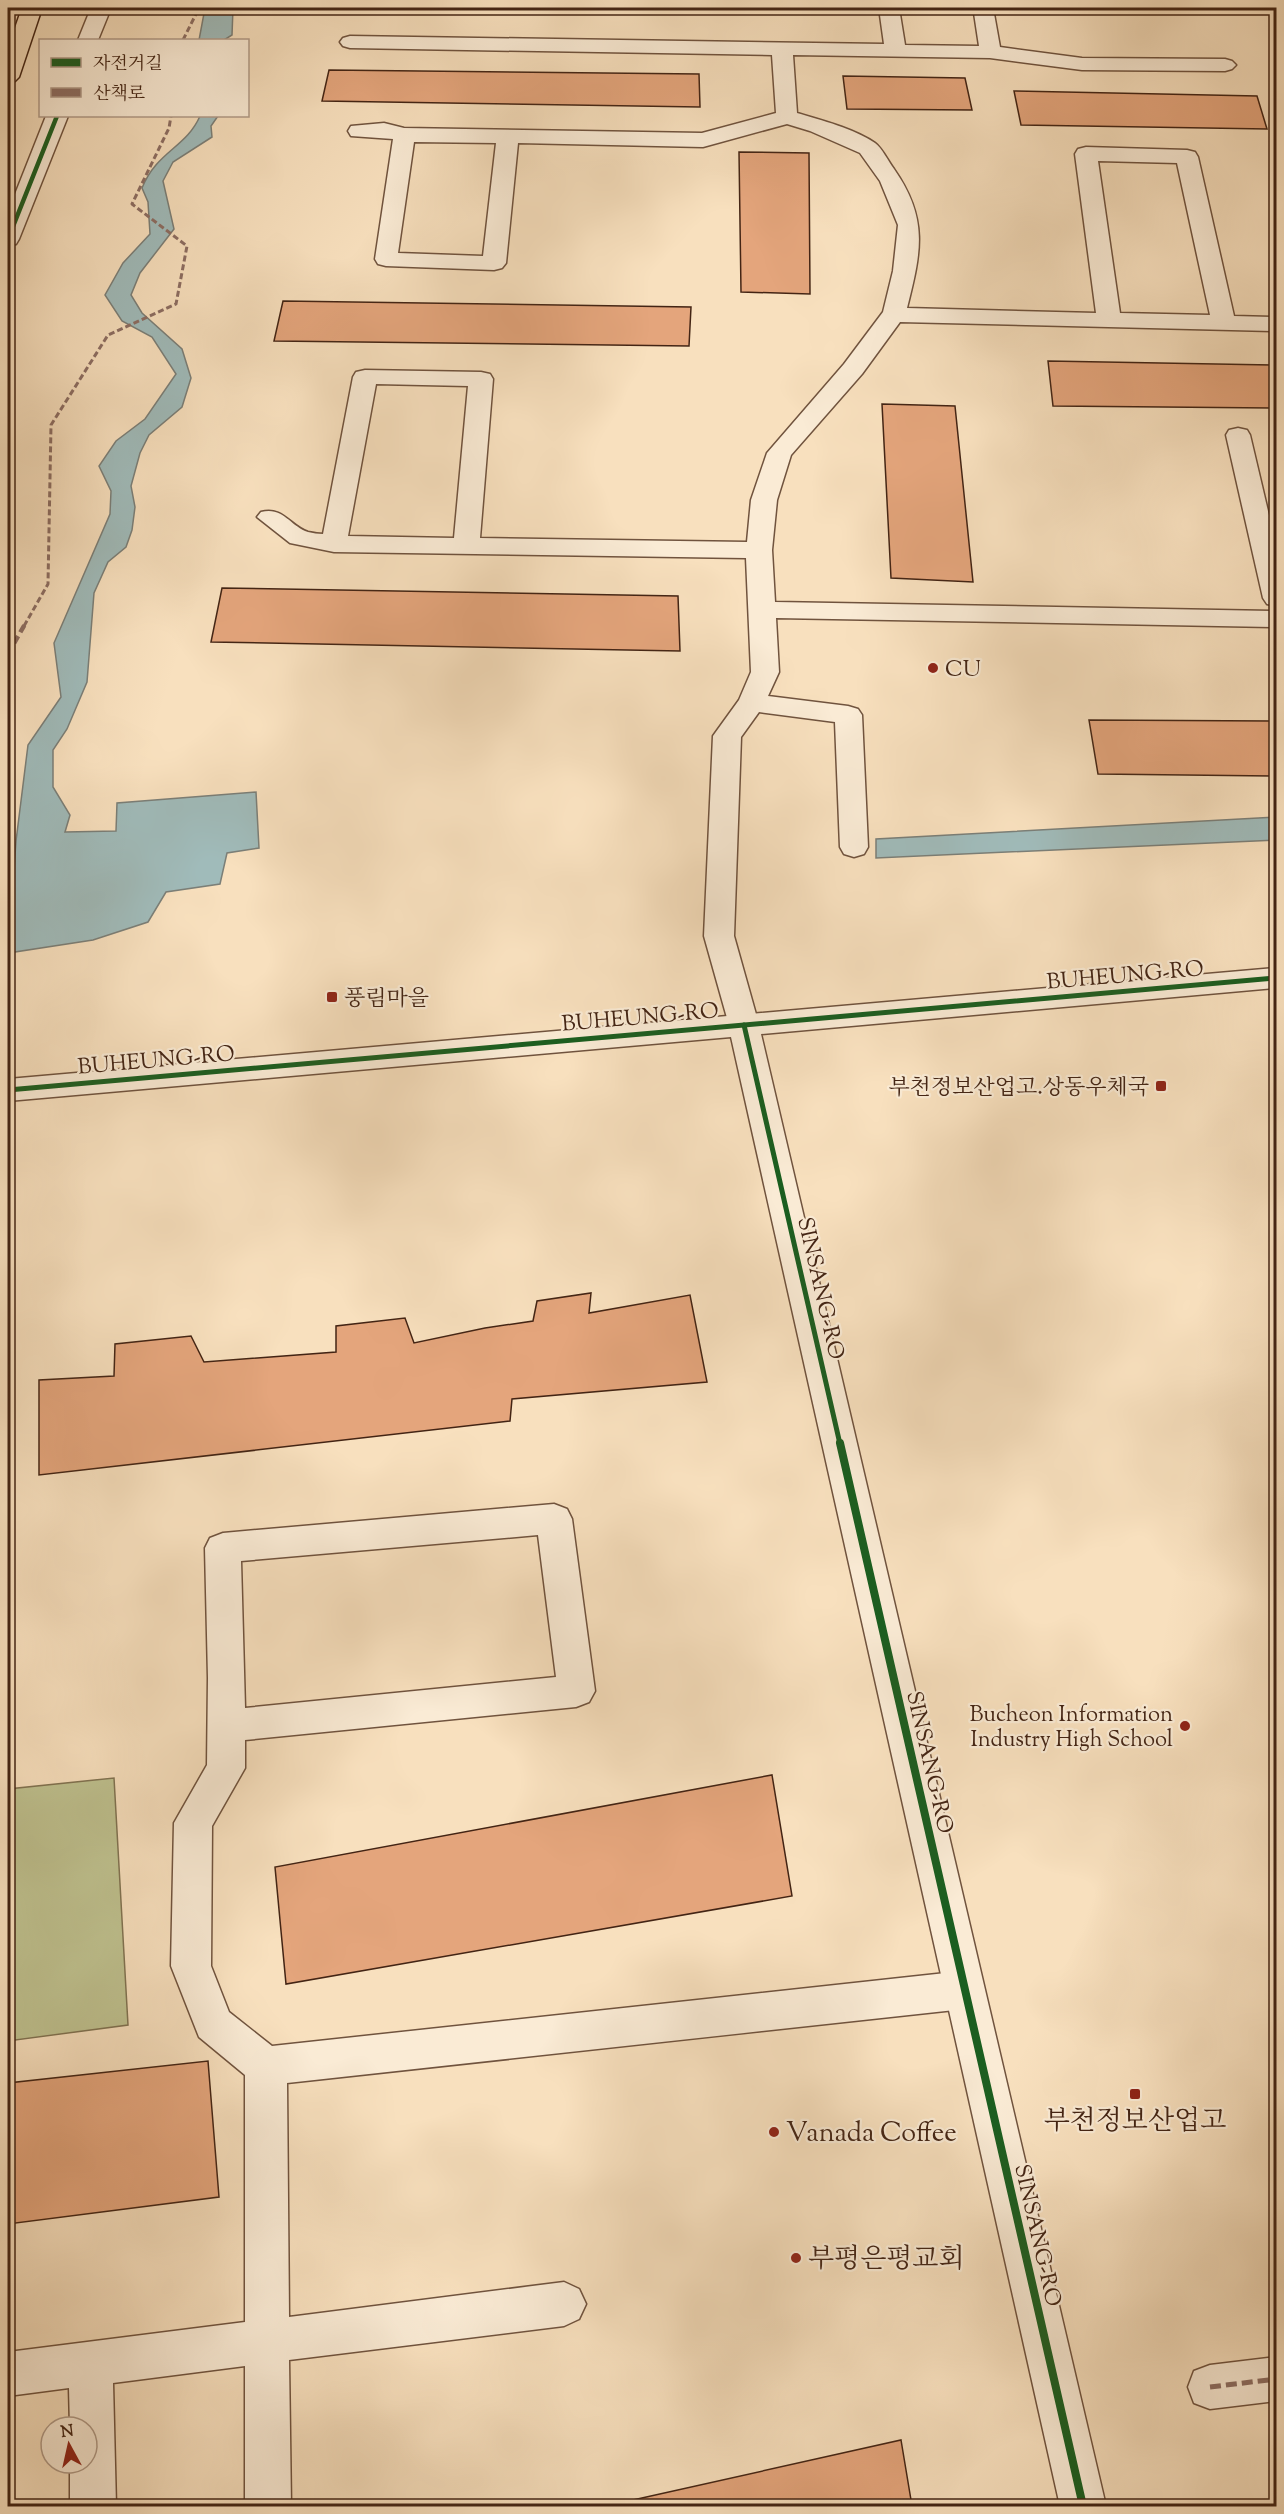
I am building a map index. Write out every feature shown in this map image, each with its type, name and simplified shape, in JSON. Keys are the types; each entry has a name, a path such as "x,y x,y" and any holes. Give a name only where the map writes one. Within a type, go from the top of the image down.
{"highway":[{"path":"8,77 32,8"}],"street":[{"path":"88,39 101,8"},
{"path":"889,8 895,51"},
{"path":"977,8 983,8 990,52"},
{"path":"350,42 990,52 1082,64 1225,65"},
{"path":"782,49 787,117"},
{"path":"8,239 57,117"},
{"path":"359,131 384,130 404,135 703,140 787,117 818,126 868,148 891,181 909,225 905,271 894,315 1276,324"},
{"path":"404,135 386,259 494,263 508,136"},
{"path":"1108,321 1086,154 1187,157 1224,324"},
{"name":"SINSANG-RO","path":"894,315 885,322 853,369 779,453 764,500 759,550 765,672 752,702 727,736 719,936 744,1025 1083,2506"},
{"path":"334,544 365,377 481,379 466,546"},
{"path":"1238,435 1276,598"},
{"path":"270,517 298,538 334,544 759,550"},
{"path":"762,610 1276,619"},
{"path":"752,702 848,715 854,846"},
{"name":"BUHEUNG-RO","path":"8,1090 1276,978"},
{"path":"227,1726 576,1691 554,1519 223,1548 226,1768 193,1823 190,1894 191,1966 213,2024 266,2066 964,1990"},
{"path":"266,2066 268,2506"},
{"path":"8,2374 564,2304"},
{"path":"92,2363 93,2506"},
{"path":"1210,2387 1276,2379"}],"green space":[{"path":"114,1778 128,2025 8,2041 8,1789"}],"water":[{"path":"205,8 233,8 232,35 226,39 199,39"},
{"path":"199,117 217,117 211,126 212,137 173,162 163,181 174,229 140,273 131,295 142,313 182,349 191,378 182,407 149,435 140,453 131,486 135,507 132,530 126,547 108,562 94,593 87,682 67,729 53,750 53,787 70,815 65,832 116,831 117,803 256,792 259,848 227,853 220,884 166,892 148,922 93,940 8,953 16,841 28,745 61,697 54,643 110,514 111,491 99,466 116,441 145,419 176,374 152,337 122,321 105,295 123,263 150,234 148,202 142,188 148,176 163,157 194,127"},
{"path":"1276,817 1276,840 876,858 876,839"}],"building":[{"path":"329,70 699,74 700,107 322,101"},
{"path":"843,76 965,78 972,110 847,109"},
{"path":"1014,91 1257,96 1267,129 1021,125"},
{"path":"739,152 809,153 810,294 741,292"},
{"path":"283,301 691,307 689,346 274,341"},
{"path":"1048,361 1276,365 1276,408 1053,406"},
{"path":"882,404 955,406 973,582 891,578"},
{"path":"222,588 678,596 680,651 211,642"},
{"path":"1089,720 1276,721 1276,776 1098,774"},
{"path":"591,1293 589,1313 690,1295 707,1382 512,1399 510,1421 39,1475 39,1380 114,1376 115,1344 191,1336 204,1362 336,1352 336,1326 405,1318 414,1343 485,1328 533,1321 537,1301"},
{"path":"772,1775 792,1896 286,1984 275,1867"},
{"path":"208,2061 219,2197 8,2224 8,2083"},
{"path":"901,2440 912,2506 606,2506"}],"marked path":[{"path":"184,39 199,8"},
{"path":"8,654 48,584 51,425 108,335 176,304 187,246 132,204 169,128 171,117"},
{"path":"1210,2387 1276,2379"}],"cycle path":[{"path":"8,239 57,117"},
{"path":"8,1090 1276,978"},
{"path":"744,1025 1083,2506"}],"place":[{"name":"CU","path":"933,668"},
{"name":"풍림마을","path":"332,997"},
{"name":"부천정보산업고.상동우체국","path":"1161,1086"},
{"name":"Bucheon Information Industry High School","path":"1185,1726"},
{"name":"부천정보산업고","path":"1135,2094"},
{"name":"Vanada Coffee","path":"774,2132"},
{"name":"부평은평교회","path":"796,2258"}]}
